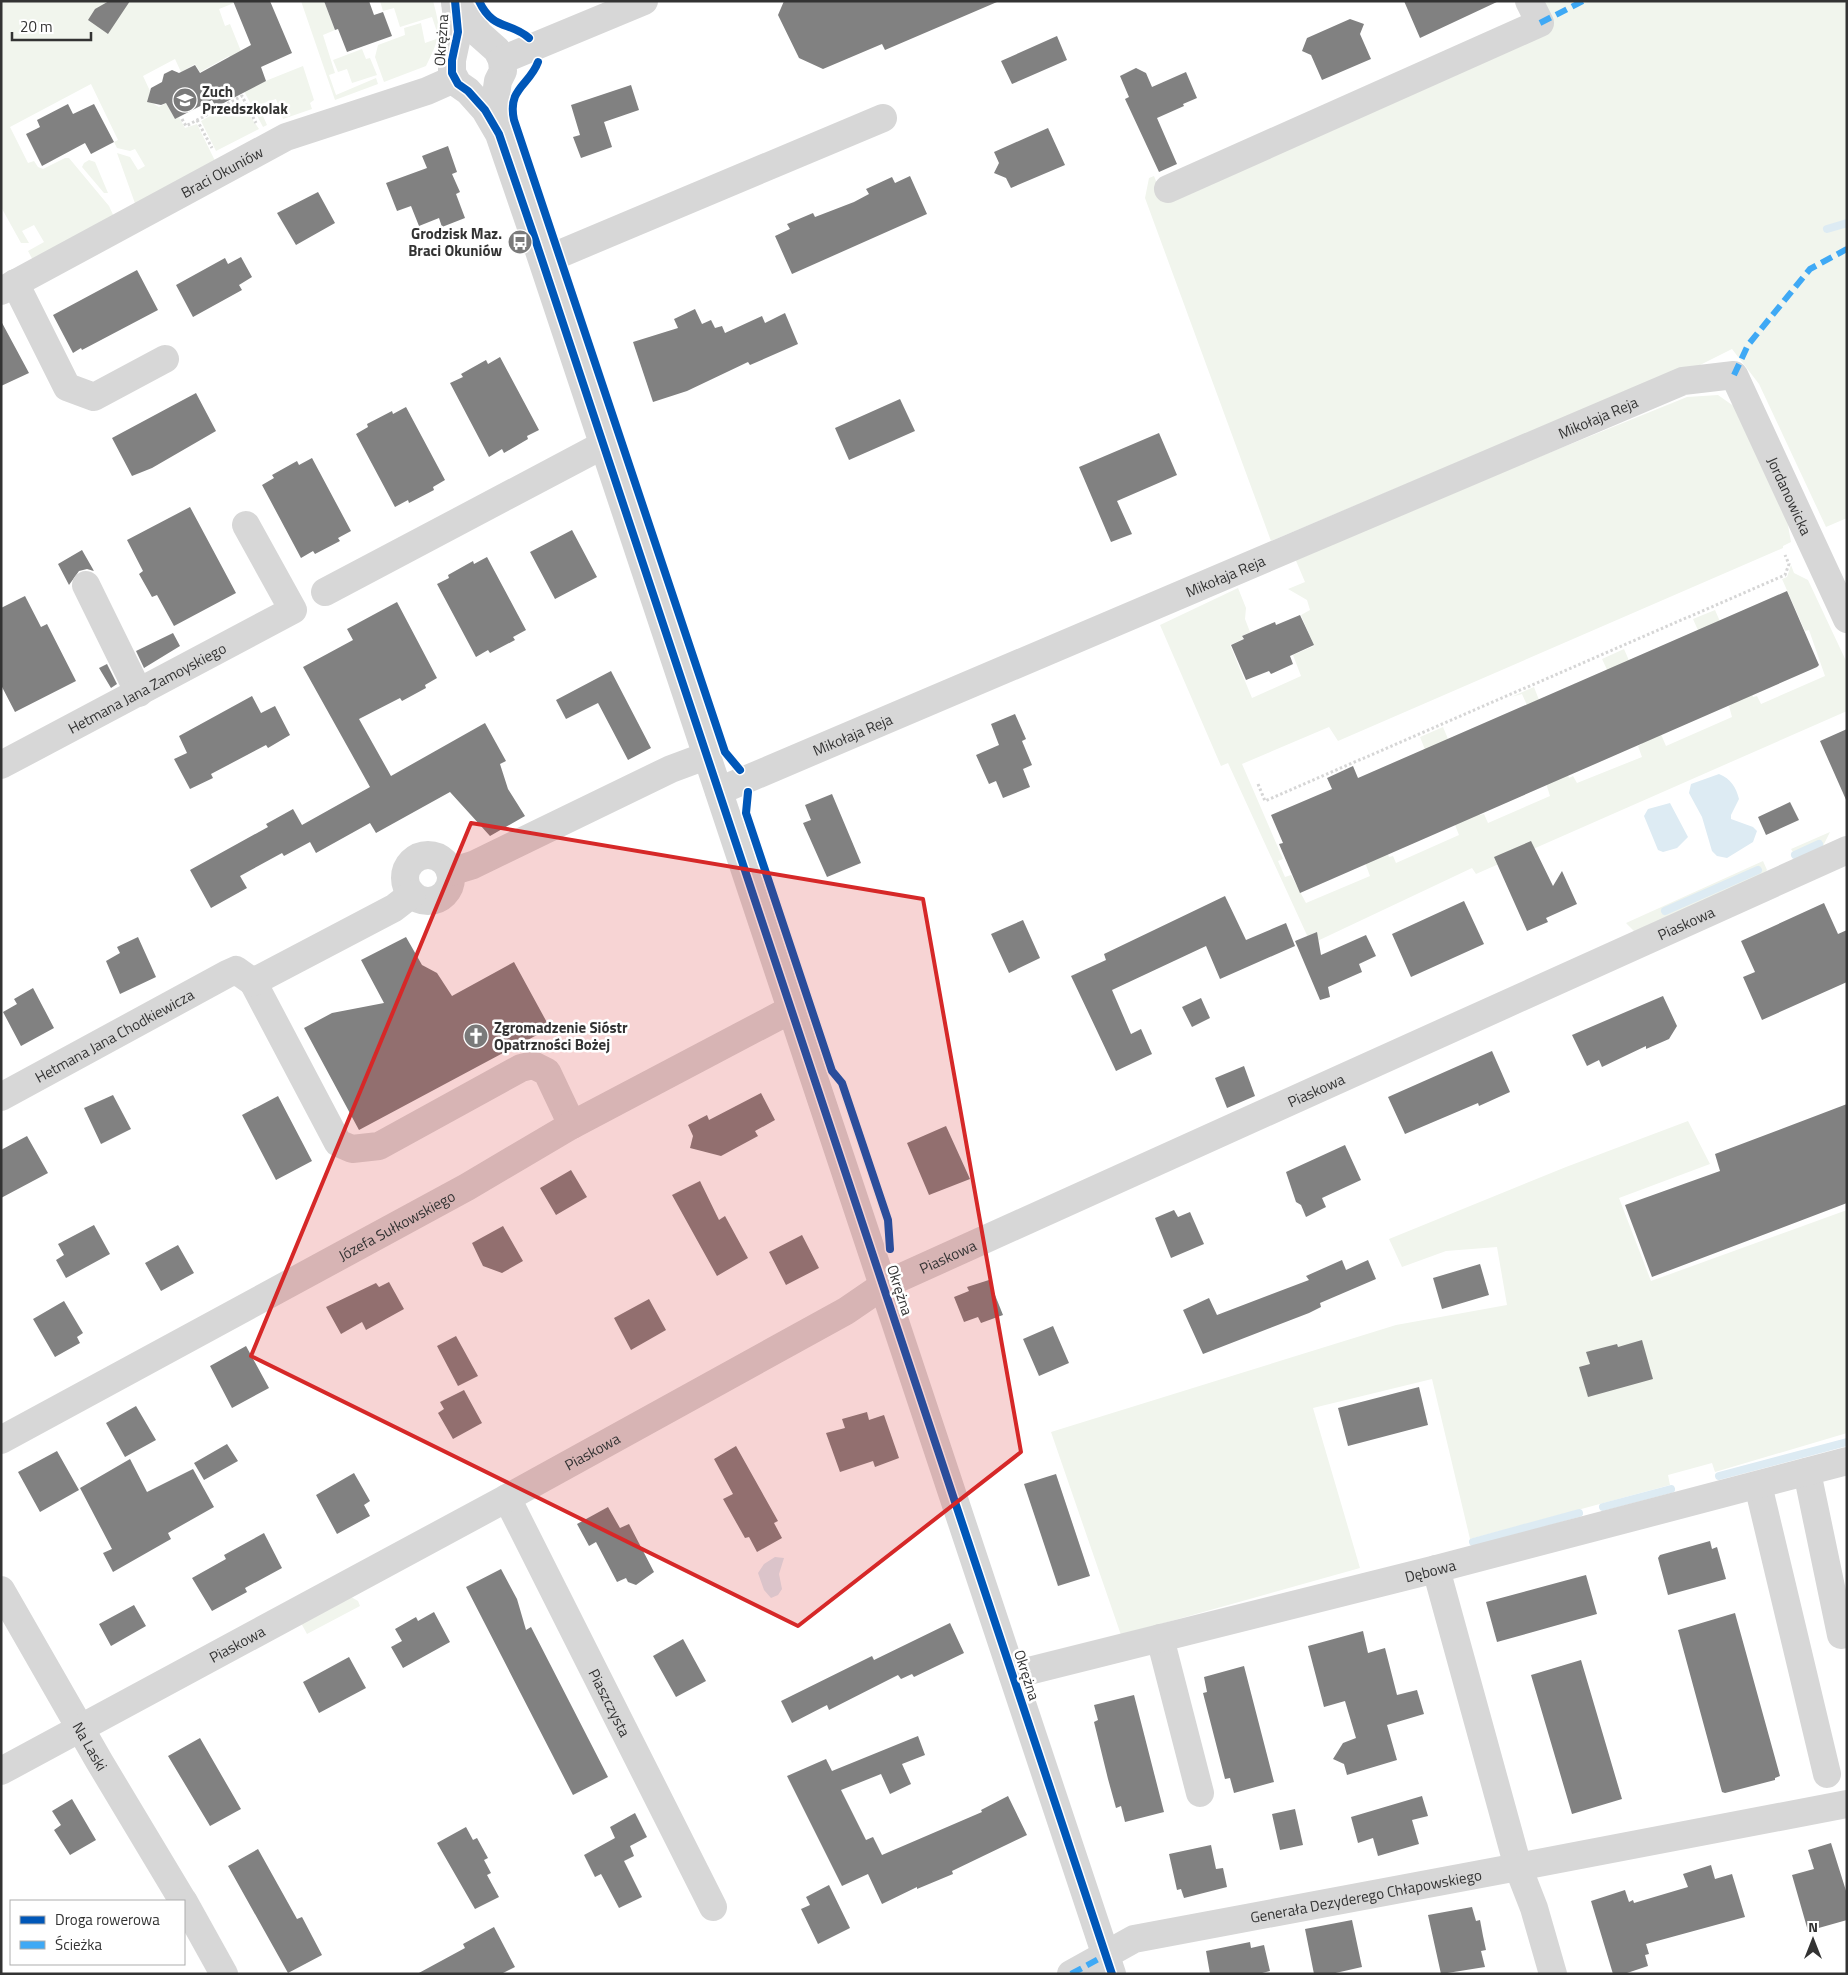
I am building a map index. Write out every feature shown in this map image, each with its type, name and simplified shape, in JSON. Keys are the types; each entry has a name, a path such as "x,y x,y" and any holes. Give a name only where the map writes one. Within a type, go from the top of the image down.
{"street":[{"name":"Okrężna","path":"455,1 496,61 495,102 499,134"},
{"name":"Okrężna","path":"455,1 458,23 459,74"},
{"path":"459,74 485,91 496,61 644,1"},
{"path":"1168,189 1535,12"},
{"name":"Okrężna","path":"496,61 470,41 458,48 459,74 485,110 499,134 543,261 1109,1964"},
{"name":"Braci Okuniów","path":"8,287 286,137 426,91 459,74"},
{"path":"543,261 883,118"},
{"path":"8,287 67,387 94,397 165,359"},
{"name":"Jordanowicka","path":"1734,375 1847,619"},
{"name":"Mikołaja Reja","path":"719,791 1683,381 1734,375"},
{"path":"325,592 603,445"},
{"name":"Hetmana Jana Zamoyskiego","path":"1,765 293,610 246,525"},
{"path":"86,585 139,693"},
{"path":"572,1125 547,1072 533,1065 521,1068 379,1146 352,1149 338,1143 253,982 394,908 412,894 425,901 440,898 450,887 450,872 473,865 671,769 706,756"},
{"name":"Piaskowa","path":"1,1771 507,1498 846,1311 884,1285 1847,850"},
{"name":"Hetmana Jana Chodkiewicza","path":"1,1097 227,974 236,970 253,982"},
{"name":"Józefa Sułkowskiego","path":"1,1440 467,1187 572,1125 792,1009"},
{"name":"Dębowa","path":"1013,1676 1436,1569 1847,1461"},
{"path":"1807,1472 1841,1635 1847,1634"},
{"path":"1758,1485 1827,1774"},
{"name":"Piaszczysta","path":"507,1498 713,1907"},
{"path":"1436,1569 1518,1867 1534,1908 1553,1974"},
{"name":"Na Laski","path":"1,1590 182,1900"},
{"path":"1160,1638 1200,1793"},
{"name":"Generała Dezyderego Chłapowskiego","path":"1071,1974 1109,1964 1134,1939 1847,1804"},
{"name":"Na Laski","path":"185,1906 224,1974"}],"path":[{"path":"182,119 186,126 242,96 261,128"},
{"path":"197,120 214,152"},
{"path":"1258,784 1265,801 1776,579 1785,575 1789,564 1785,555"}],"highlighted area":[{"path":"471,823 923,899 1021,1452 798,1626 251,1356"}],"shaded area":[{"path":"1,1 233,1 234,3 219,9 225,26 230,24 251,76 263,82 303,66 314,100 310,103 312,109 283,119 276,99 258,105 267,125 263,127 236,76 239,74 229,56 200,72 195,64 181,72 175,59 143,76 150,91 149,96 152,103 159,107 166,103 175,119 179,117 185,128 197,124 218,167 137,209 117,153 130,157 138,170 145,166 135,149 130,151 117,148 114,142 118,140 91,84 10,127 28,163 34,161 38,167 43,169 65,158 69,158 109,206 115,219 35,264 28,251 44,242 34,225 22,231 29,243 21,243 1,207"},
{"path":"301,1 324,1 335,30 323,35 335,73 329,75 336,95 376,78 378,84 335,100"},
{"path":"380,1 433,1 438,21 438,35 432,17 400,27 394,8 383,11"},
{"path":"1541,1 1847,1 1847,518 1826,527 1759,384 1732,349 1688,371 1672,372 1271,541 1145,198 1149,178 1154,176 1163,199 1553,26"},
{"path":"421,23 425,43 437,39 426,66 384,82 375,57 378,45 405,35 404,28"},
{"path":"362,49 366,59 370,58 377,75 352,83 347,69 338,72 333,60"},
{"path":"239,100 259,129 216,151 201,121"},
{"path":"89,160 95,162 108,193 104,193 82,167"},
{"path":"1718,395 1735,407 1786,514 1791,542 1783,546 1783,548 1338,741 1329,727 1242,764 1283,859 1278,861 1285,877 1291,875 1306,903 1370,876 1359,846 1381,837 1389,857 1393,856 1396,863 1459,835 1420,737 1443,727 1480,815 1484,814 1488,823 1550,796 1541,767 1539,732 1522,694 1511,697 1534,687 1569,778 1573,776 1577,783 1642,757 1638,746 1642,744 1602,659 1624,649 1666,746 1732,717 1729,706 1731,705 1693,619 1715,610 1753,697 1757,696 1761,704 1825,676 1809,630 1805,631 1782,579 1787,577 1791,565 1794,573 1808,580 1847,663 1847,711 1476,874 1472,868 1311,944 1228,763 1221,766 1160,625 1238,588 1246,608 1245,619 1250,632 1242,636 1243,639 1230,645 1252,698 1301,676 1293,655 1314,646 1301,615 1310,610 1307,600 1288,589 1305,582 1294,556 1687,397"},
{"path":"1719,774 1727,778 1732,784 1739,799 1731,819 1753,827 1757,831 1753,842 1727,858 1717,856 1712,851 1702,817 1689,793 1691,784"},
{"path":"1670,803 1688,837 1677,848 1663,852 1658,850 1644,816 1648,809"},
{"path":"1830,832 1823,846 1796,857 1791,849"},
{"path":"1763,861 1767,870 1763,875 1636,933 1626,923"},
{"path":"1688,1121 1710,1164 1619,1198 1651,1281 1847,1210 1847,1433 1715,1472 1712,1463 1668,1475 1670,1485 1470,1539 1432,1379 1313,1408 1360,1568 1121,1635 1051,1432 1396,1325 1507,1305 1497,1247 1446,1251 1402,1267 1389,1239 1566,1167"},
{"path":"775,1557 784,1558 779,1574 782,1589 778,1595 771,1598 764,1590 758,1573 764,1564"},
{"path":"351,1597 358,1601 360,1606 307,1634 301,1623"}],"building":[{"path":"109,1 130,1 108,34 88,20 95,9"},
{"path":"233,1 270,1 292,53 261,67 266,81 216,107 212,100 175,119 166,103 161,105 147,102 151,88 162,82 164,74 172,70 179,73 195,65 200,73 251,45"},
{"path":"324,1 369,1 374,15 383,12 392,36 347,52 338,29 335,30"},
{"path":"784,1 997,2 885,50 882,44 823,69 799,58 778,15"},
{"path":"1404,1 1499,1 1420,38"},
{"path":"1350,19 1364,24 1360,34 1371,59 1322,80 1311,55 1302,51 1307,38"},
{"path":"1057,36 1067,60 1012,84 1001,61"},
{"path":"1136,68 1146,73 1152,87 1186,72 1197,98 1157,118 1177,164 1159,172 1125,99 1129,97 1120,76"},
{"path":"631,85 639,110 604,122 612,147 581,158 573,137 580,135 571,105"},
{"path":"68,104 73,114 94,104 114,142 91,154 85,143 42,166 26,134 40,127 37,120"},
{"path":"1048,128 1065,165 1011,188 1006,178 994,173 999,163 994,152"},
{"path":"448,146 457,172 452,174 460,192 456,194 465,218 442,227 439,218 419,226 411,206 397,211 386,183 427,168 422,156"},
{"path":"910,176 927,214 792,274 775,236 790,229 787,224 813,213 815,217 854,202 869,194 866,189 892,177 895,183"},
{"path":"318,192 335,223 296,245 277,213"},
{"path":"241,257 252,277 239,285 242,290 193,317 176,285 225,258 228,264"},
{"path":"137,270 158,310 73,353 53,315"},
{"path":"695,309 702,324 711,320 715,328 722,326 725,333 762,316 765,323 785,313 798,344 750,365 748,362 687,391 653,402 633,342 678,328 674,319"},
{"path":"1,321 29,373 1,386"},
{"path":"500,357 539,430 527,436 528,439 504,453 502,449 489,457 450,383 463,377 461,374 486,360 488,364"},
{"path":"196,393 216,431 152,468 132,476 112,438"},
{"path":"900,399 915,431 849,460 835,428"},
{"path":"406,407 445,480 433,487 434,490 409,503 408,500 395,507 356,434 368,427 367,424 392,411 393,414"},
{"path":"1159,433 1177,475 1117,501 1132,534 1111,542 1079,467"},
{"path":"312,458 351,531 338,538 340,541 315,554 313,551 301,558 262,485 274,478 272,475 297,461 299,465"},
{"path":"190,507 236,593 174,626 157,595 152,597 139,574 143,571 127,540"},
{"path":"572,530 597,577 555,599 530,552"},
{"path":"82,550 94,571 87,569 79,571 69,585 58,564"},
{"path":"487,557 526,630 513,637 515,640 490,653 488,650 476,657 437,584 449,578 448,575 473,561 474,564"},
{"path":"1787,591 1819,665 1817,667 1300,893 1279,844 1283,843 1271,815 1332,789 1327,778 1353,766 1358,778"},
{"path":"25,596 41,627 47,624 76,681 15,712 1,685 1,608"},
{"path":"397,602 437,678 425,685 426,688 402,701 400,698 359,719 391,776 485,723 506,761 500,764 508,789 525,816 490,836 450,792 376,833 370,823 316,853 310,842 284,856 282,853 240,876 247,888 211,908 190,870 268,827 266,824 293,809 302,825 370,787 303,667 353,640 347,629"},
{"path":"1300,615 1314,645 1290,656 1293,664 1271,674 1269,671 1246,680 1231,645 1244,639 1242,636 1275,622 1276,625"},
{"path":"173,633 180,646 144,668 136,651"},
{"path":"107,664 117,684 111,688 99,668"},
{"path":"611,671 651,748 628,760 598,703 566,719 556,700"},
{"path":"252,696 261,713 275,706 290,735 268,748 266,745 211,774 213,778 190,789 174,759 187,753 179,736"},
{"path":"1015,714 1026,739 1022,741 1032,765 1023,769 1030,787 1003,798 996,781 989,784 976,755 999,745 991,724"},
{"path":"1847,729 1847,802 1820,741"},
{"path":"832,794 861,863 827,877 803,823 811,820 805,805"},
{"path":"1790,802 1799,820 1766,835 1758,817"},
{"path":"1531,841 1553,886 1562,871 1577,904 1546,918 1548,922 1527,931 1494,857"},
{"path":"1225,896 1246,940 1286,923 1295,946 1220,979 1206,946 1112,990 1131,1034 1141,1029 1152,1054 1116,1071 1071,976 1106,960 1104,954"},
{"path":"1464,901 1484,944 1411,977 1392,934"},
{"path":"1824,903 1838,934 1847,930 1847,982 1762,1020 1743,977 1755,972 1741,941"},
{"path":"1023,920 1040,958 1009,973 991,934"},
{"path":"1317,932 1321,955 1366,935 1376,956 1359,964 1362,972 1328,987 1330,997 1320,1000 1295,941"},
{"path":"138,937 156,977 120,994 106,961 120,953 117,947"},
{"name":"Zgromadzenie Sióstr Opatrzności Bożej","path":"406,937 422,965 437,973 452,996 514,962 550,1028 359,1130 304,1028 332,1013 384,1003 361,960"},
{"path":"33,988 54,1028 21,1046 3,1012 17,1004 14,999"},
{"path":"1663,996 1677,1026 1669,1039 1646,1049 1646,1046 1602,1067 1599,1060 1587,1066 1572,1035"},
{"path":"1201,998 1210,1018 1192,1027 1182,1007"},
{"path":"1492,1051 1510,1092 1479,1106 1478,1103 1405,1134 1388,1097"},
{"path":"1244,1066 1255,1096 1227,1108 1215,1078"},
{"path":"761,1093 775,1120 755,1131 758,1136 721,1156 690,1148 693,1136 688,1125 707,1115 709,1120"},
{"path":"113,1095 131,1129 101,1144 84,1108"},
{"path":"278,1096 312,1161 276,1180 242,1115"},
{"path":"1847,1104 1847,1203 1652,1277 1625,1205 1720,1171 1715,1154"},
{"path":"946,1126 970,1179 929,1195 907,1143"},
{"path":"27,1136 48,1173 1,1198 1,1150"},
{"path":"1345,1145 1361,1180 1322,1198 1326,1207 1306,1217 1301,1205 1296,1202 1286,1172"},
{"path":"571,1170 587,1197 556,1215 540,1188"},
{"path":"700,1181 719,1220 725,1216 748,1258 717,1276 672,1195"},
{"path":"1174,1210 1178,1217 1190,1212 1204,1244 1171,1258 1155,1218"},
{"path":"94,1225 110,1254 66,1278 56,1260 64,1255 58,1244"},
{"path":"503,1226 523,1261 502,1273 483,1266 472,1243"},
{"path":"802,1235 819,1268 786,1285 769,1252"},
{"path":"178,1245 194,1273 161,1291 145,1263"},
{"path":"1342,1260 1346,1270 1368,1260 1376,1279 1320,1303 1321,1307 1309,1313 1203,1354 1183,1310 1209,1298 1217,1315 1309,1280 1306,1276"},
{"path":"1480,1264 1489,1295 1442,1309 1433,1278"},
{"path":"989,1280 1003,1315 981,1323 978,1317 964,1322 954,1297 969,1291 967,1287"},
{"path":"389,1282 404,1309 366,1330 362,1322 341,1334 326,1307 376,1283 379,1287"},
{"path":"649,1299 666,1330 631,1350 614,1318"},
{"path":"64,1301 83,1333 77,1337 80,1343 55,1357 33,1319"},
{"path":"1053,1326 1069,1363 1039,1376 1023,1339"},
{"path":"456,1336 478,1376 458,1386 437,1346"},
{"path":"1642,1340 1653,1379 1588,1397 1579,1367 1590,1364 1586,1352 1617,1344 1618,1347"},
{"path":"246,1346 269,1388 232,1408 210,1366"},
{"path":"1419,1387 1428,1425 1348,1446 1338,1408"},
{"path":"464,1390 482,1423 453,1439 438,1413 444,1409 440,1402"},
{"path":"136,1406 156,1440 125,1457 106,1423"},
{"path":"867,1412 869,1420 884,1415 899,1458 875,1467 873,1461 840,1472 826,1433 845,1428 842,1419"},
{"path":"227,1444 238,1461 204,1480 194,1463"},
{"path":"736,1446 778,1521 774,1523 782,1538 757,1552 749,1537 745,1538 723,1499 733,1494 714,1459"},
{"path":"57,1451 79,1490 40,1512 18,1472"},
{"path":"130,1459 147,1492 193,1469 214,1507 168,1533 171,1539 113,1572 103,1553 112,1549 80,1488"},
{"path":"354,1473 370,1501 364,1505 370,1516 337,1534 316,1495"},
{"path":"1056,1474 1090,1576 1058,1586 1024,1484"},
{"path":"608,1507 620,1528 629,1524 654,1572 636,1585 628,1582 626,1578 617,1582 596,1542 589,1546 577,1524"},
{"path":"264,1533 282,1568 245,1588 247,1592 212,1611 192,1578 226,1559 224,1555"},
{"path":"1710,1541 1712,1549 1717,1547 1726,1579 1668,1595 1658,1558 1660,1555"},
{"path":"501,1569 517,1599 526,1630 531,1627 608,1777 573,1795 466,1587"},
{"path":"1586,1575 1597,1614 1497,1642 1486,1602"},
{"path":"134,1605 146,1626 111,1646 99,1624"},
{"path":"434,1612 450,1642 403,1668 391,1647 402,1641 395,1629 416,1617 418,1621"},
{"path":"1735,1613 1780,1776 1775,1778 1775,1780 1725,1793 1722,1792 1678,1630"},
{"path":"950,1623 964,1653 914,1677 912,1674 901,1679 898,1675 829,1710 827,1705 792,1723 781,1701 872,1656 874,1660"},
{"path":"1363,1631 1368,1653 1385,1648 1397,1695 1417,1690 1424,1714 1387,1725 1397,1760 1347,1775 1344,1764 1333,1759 1343,1743 1356,1738 1345,1701 1324,1707 1308,1646"},
{"path":"683,1639 706,1681 676,1697 653,1656"},
{"path":"349,1657 366,1688 319,1713 303,1682"},
{"path":"1581,1660 1622,1799 1572,1814 1531,1675"},
{"path":"1244,1666 1274,1782 1234,1793 1230,1778 1225,1779 1203,1693 1207,1692 1204,1677"},
{"path":"1134,1695 1164,1812 1125,1822 1121,1806 1116,1808 1108,1779 1094,1722 1098,1720 1094,1705"},
{"path":"918,1736 925,1755 902,1764 911,1784 890,1794 881,1774 841,1790 866,1840 873,1837 882,1855 982,1812 981,1810 1008,1796 1027,1835 952,1871 953,1874 917,1889 917,1887 882,1904 868,1874 842,1886 787,1776 826,1759 832,1771"},
{"path":"200,1738 241,1809 210,1826 168,1756"},
{"path":"1422,1796 1428,1816 1412,1820 1419,1844 1378,1856 1373,1838 1358,1843 1351,1817"},
{"path":"72,1799 96,1840 70,1855 54,1830 61,1825 52,1811"},
{"path":"1295,1809 1303,1845 1280,1850 1272,1814"},
{"path":"635,1813 647,1837 630,1846 634,1856 624,1861 642,1897 619,1908 601,1874 595,1877 584,1855 615,1838 610,1827"},
{"path":"466,1827 473,1840 477,1838 488,1858 484,1860 491,1873 487,1875 499,1897 475,1909 437,1843"},
{"path":"1831,1843 1847,1894 1847,1920 1808,1931 1792,1875 1814,1869 1808,1850"},
{"path":"1211,1845 1216,1869 1223,1868 1227,1887 1184,1898 1181,1889 1177,1890 1169,1854"},
{"path":"258,1849 297,1919 302,1917 322,1955 288,1973 228,1866"},
{"path":"1711,1865 1715,1879 1732,1874 1745,1917 1646,1944 1649,1954 1645,1955 1648,1966 1624,1974 1613,1974 1591,1901 1625,1890 1629,1902 1633,1900 1634,1903 1688,1887 1683,1874"},
{"path":"829,1885 850,1928 818,1944 801,1909 810,1905 806,1897"},
{"path":"1472,1907 1476,1921 1480,1920 1486,1950 1481,1951 1485,1967 1441,1974 1428,1915"},
{"path":"1352,1920 1362,1967 1331,1974 1314,1974 1305,1929"},
{"path":"494,1927 515,1967 501,1974 417,1974 465,1948 463,1944"},
{"path":"1250,1942 1251,1948 1264,1945 1270,1971 1258,1974 1210,1974 1206,1951"}],"waterway":[{"path":"1827,229 1847,223"},
{"path":"1795,855 1819,844"},
{"path":"1665,911 1758,870"},
{"path":"1719,1476 1847,1442"},
{"path":"1603,1507 1671,1489"},
{"path":"1473,1542 1579,1513"}],"marked path":[{"path":"1540,23 1583,1"},
{"path":"1734,375 1748,345 1810,269 1847,249"},
{"path":"1071,1974 1106,1955"}],"cycle path":[{"path":"455,1 458,32 452,60 452,73 458,84 468,91 485,110 499,134 1112,1974"},
{"path":"479,1 484,11 490,17 529,38"},
{"path":"538,62 516,94 513,109 514,120 725,752 740,770"},
{"path":"748,792 746,813 832,1071 842,1083 888,1220 890,1249"}],"place":[{"name":"Zuch Przedszkolak","path":"185,100"},
{"name":"Grodzisk Maz. Braci Okuniów","path":"520,242"},
{"name":"Zgromadzenie Sióstr Opatrzności Bożej","path":"476,1036"}]}
